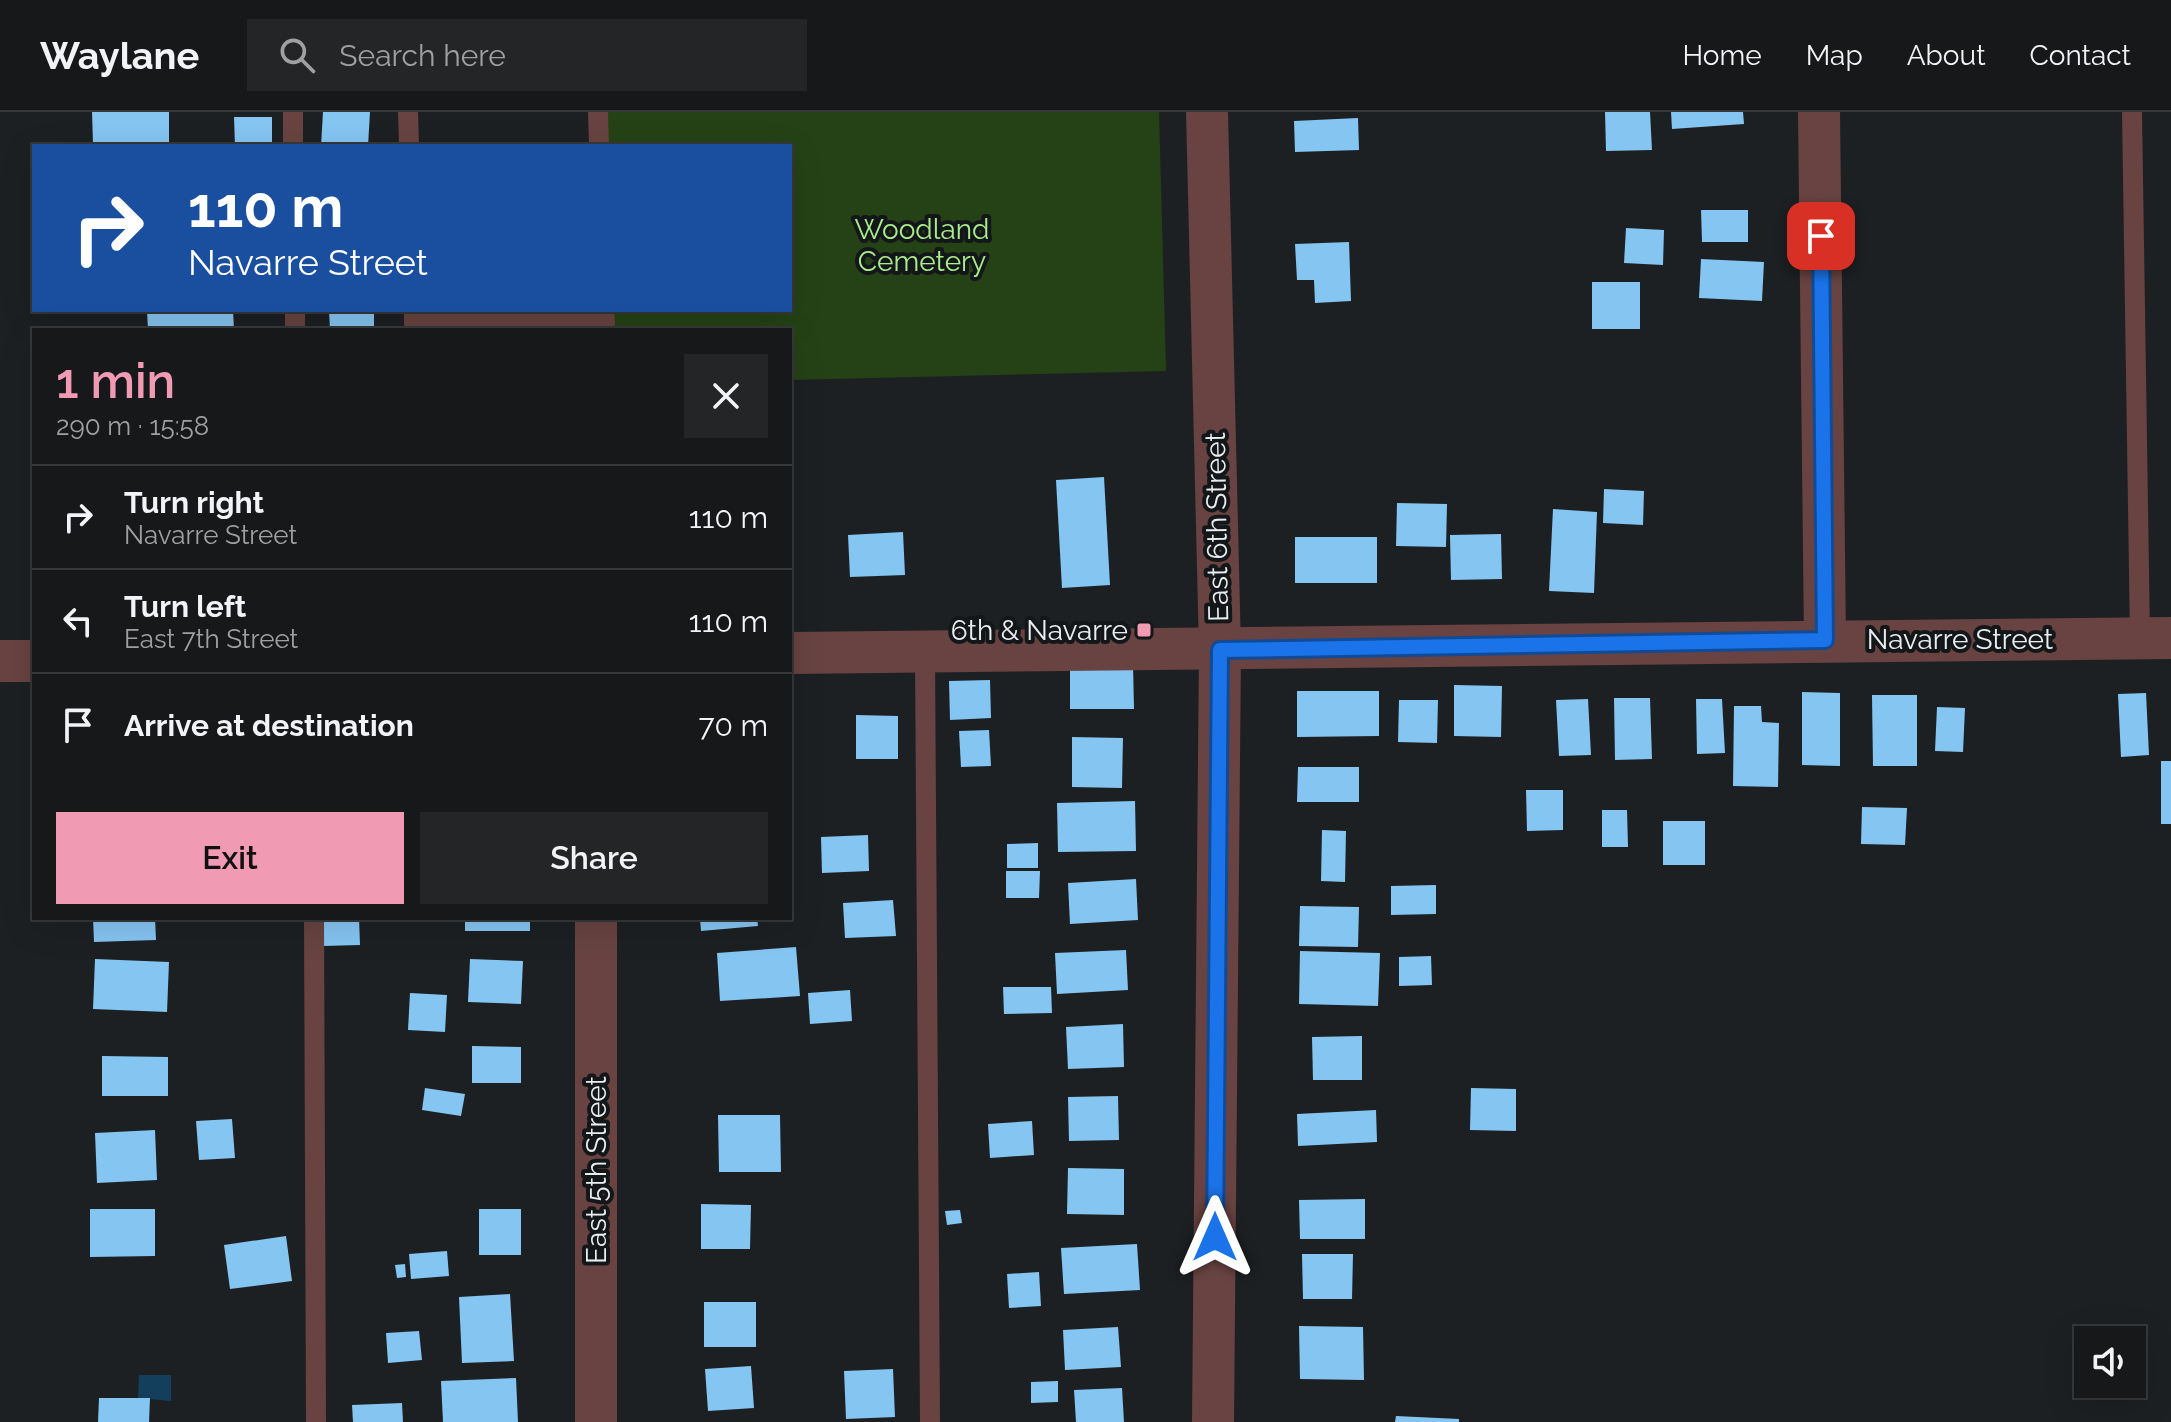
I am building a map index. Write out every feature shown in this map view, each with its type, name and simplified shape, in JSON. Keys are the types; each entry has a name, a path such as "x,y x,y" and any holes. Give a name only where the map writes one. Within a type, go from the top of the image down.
{"street":[{"name":"East 6th Street","path":"1207,112 1220,650 1213,1422"},
{"path":"1819,112 1825,640"},
{"name":"Navarre Street","path":"792,653 2156,638"},
{"path":"0,661 32,661"},
{"name":"East 5th Street","path":"596,920 596,1422"}],"lane":[{"path":"293,112 293,144"},
{"path":"408,112 409,144"},
{"path":"598,112 599,144"},
{"path":"2132,112 2156,638"},
{"path":"414,312 414,324 605,323 604,312"},
{"path":"925,652 930,1422"},
{"path":"314,920 316,1422"}],"green space":[{"name":"Woodland Cemetery","path":"607,112 1159,112 1166,371 792,380 792,328 613,328 612,312 792,312 792,144 608,144"}],"water":[{"path":"139,1375 171,1375 171,1401 138,1398"}],"building":[{"path":"92,112 169,112 169,144 93,143"},
{"path":"323,112 370,112 368,144 321,144"},
{"path":"1605,112 1650,112 1652,150 1606,151"},
{"path":"1671,112 1743,112 1744,124 1672,129"},
{"path":"234,117 272,117 272,144 235,144"},
{"path":"1358,118 1359,150 1295,152 1294,121"},
{"path":"1701,210 1748,210 1748,242 1702,242"},
{"path":"1626,228 1664,230 1663,265 1624,263"},
{"path":"1349,242 1351,301 1315,303 1314,280 1297,280 1295,244"},
{"path":"1701,259 1764,262 1762,301 1699,298"},
{"path":"1592,282 1640,282 1640,329 1592,329"},
{"path":"147,312 233,312 234,328 148,328"},
{"path":"329,312 374,312 374,328 330,328"},
{"path":"1104,477 1110,585 1062,588 1056,480"},
{"path":"1604,489 1644,491 1643,525 1603,523"},
{"path":"1397,503 1447,504 1446,547 1396,546"},
{"path":"1553,509 1597,512 1594,593 1549,591"},
{"path":"903,532 905,575 850,577 848,535"},
{"path":"1501,534 1502,579 1451,580 1450,535"},
{"path":"1295,537 1377,537 1377,583 1295,583"},
{"path":"1070,663 1133,663 1134,709 1070,709"},
{"path":"990,680 991,718 950,720 949,681"},
{"path":"1454,685 1502,686 1501,737 1454,736"},
{"path":"1297,691 1379,691 1379,736 1297,737"},
{"path":"1802,692 1840,693 1840,766 1802,765"},
{"path":"2146,693 2149,755 2121,757 2118,694"},
{"path":"1872,695 1917,695 1917,766 1873,766"},
{"path":"1614,698 1650,698 1652,759 1615,760"},
{"path":"1588,699 1591,755 1559,756 1556,700"},
{"path":"1696,699 1722,699 1725,753 1697,754"},
{"path":"1399,700 1438,700 1437,743 1398,742"},
{"path":"1734,706 1761,706 1762,722 1779,723 1778,787 1733,786"},
{"path":"1937,707 1965,708 1963,752 1935,751"},
{"path":"856,715 898,716 898,759 856,759"},
{"path":"989,730 991,766 961,767 959,731"},
{"path":"1072,737 1123,738 1122,788 1072,787"},
{"path":"2161,761 2171,761 2171,824 2161,824"},
{"path":"1298,767 1359,767 1359,802 1297,802"},
{"path":"1526,790 1563,790 1563,830 1527,831"},
{"path":"1135,801 1136,851 1058,852 1057,803"},
{"path":"1862,807 1907,808 1905,845 1861,844"},
{"path":"1602,810 1627,810 1628,847 1602,847"},
{"path":"1663,821 1705,821 1705,865 1663,865"},
{"path":"1322,830 1346,831 1345,882 1321,881"},
{"path":"868,835 869,871 822,873 821,837"},
{"path":"1038,843 1038,868 1007,868 1007,844"},
{"path":"1006,871 1040,871 1039,898 1006,898"},
{"path":"1136,879 1138,920 1070,924 1068,883"},
{"path":"1436,885 1436,914 1391,915 1391,886"},
{"path":"893,900 896,936 845,938 843,903"},
{"path":"1300,906 1359,907 1358,947 1299,946"},
{"path":"93,920 155,920 156,940 94,942"},
{"path":"322,920 359,920 360,945 323,946"},
{"path":"465,920 530,920 530,931 465,931"},
{"path":"700,920 757,920 758,926 701,931"},
{"path":"796,947 800,996 720,1001 717,953"},
{"path":"1126,950 1128,990 1057,994 1055,953"},
{"path":"1300,951 1380,953 1378,1006 1299,1004"},
{"path":"1431,956 1432,985 1399,986 1399,957"},
{"path":"95,959 169,962 167,1012 93,1009"},
{"path":"470,959 523,961 521,1004 468,1002"},
{"path":"1003,987 1051,987 1052,1013 1004,1014"},
{"path":"850,990 852,1021 810,1024 808,993"},
{"path":"410,993 447,995 445,1032 408,1030"},
{"path":"1123,1024 1124,1067 1068,1069 1066,1027"},
{"path":"1362,1036 1362,1080 1313,1080 1312,1037"},
{"path":"472,1046 521,1047 521,1083 472,1083"},
{"path":"102,1056 168,1057 168,1096 102,1096"},
{"path":"425,1088 465,1094 461,1116 422,1110"},
{"path":"1471,1088 1516,1089 1516,1131 1470,1130"},
{"path":"1118,1096 1119,1140 1069,1141 1068,1097"},
{"path":"1376,1110 1377,1142 1298,1146 1297,1114"},
{"path":"718,1115 780,1115 781,1172 719,1172"},
{"path":"232,1119 235,1158 199,1160 196,1121"},
{"path":"1032,1121 1034,1155 990,1158 988,1124"},
{"path":"155,1130 157,1180 97,1183 95,1133"},
{"path":"1068,1168 1124,1169 1124,1215 1067,1214"},
{"path":"1365,1199 1365,1239 1300,1239 1299,1200"},
{"path":"701,1204 751,1205 750,1249 701,1249"},
{"path":"90,1209 155,1209 155,1256 90,1257"},
{"path":"479,1209 521,1209 521,1255 479,1255"},
{"path":"960,1210 962,1223 947,1225 945,1211"},
{"path":"286,1236 292,1281 230,1289 224,1245"},
{"path":"1137,1244 1140,1290 1064,1294 1061,1248"},
{"path":"447,1251 449,1276 411,1279 409,1254"},
{"path":"1302,1254 1353,1254 1352,1299 1303,1299"},
{"path":"405,1264 406,1277 397,1278 395,1265"},
{"path":"1039,1272 1041,1306 1009,1308 1007,1274"},
{"path":"510,1294 514,1361 462,1363 459,1297"},
{"path":"704,1302 756,1302 756,1347 704,1347"},
{"path":"1299,1326 1363,1327 1364,1380 1300,1379"},
{"path":"1118,1327 1121,1367 1065,1370 1063,1330"},
{"path":"419,1331 422,1360 388,1363 386,1333"},
{"path":"751,1366 754,1408 708,1411 705,1369"},
{"path":"893,1369 895,1417 846,1419 844,1371"},
{"path":"516,1378 518,1422 443,1422 441,1381"},
{"path":"1058,1381 1058,1402 1031,1403 1031,1382"},
{"path":"1122,1388 1124,1422 1076,1422 1074,1390"},
{"path":"99,1398 150,1398 149,1422 98,1422"},
{"path":"402,1403 403,1422 353,1422 352,1405"},
{"path":"1396,1416 1459,1419 1459,1422 1395,1422"}],"place":[{"name":"6th & Navarre","path":"1144,630"}],"route":[{"path":"1215,1237 1220,650 1825,640 1821,236"}]}
